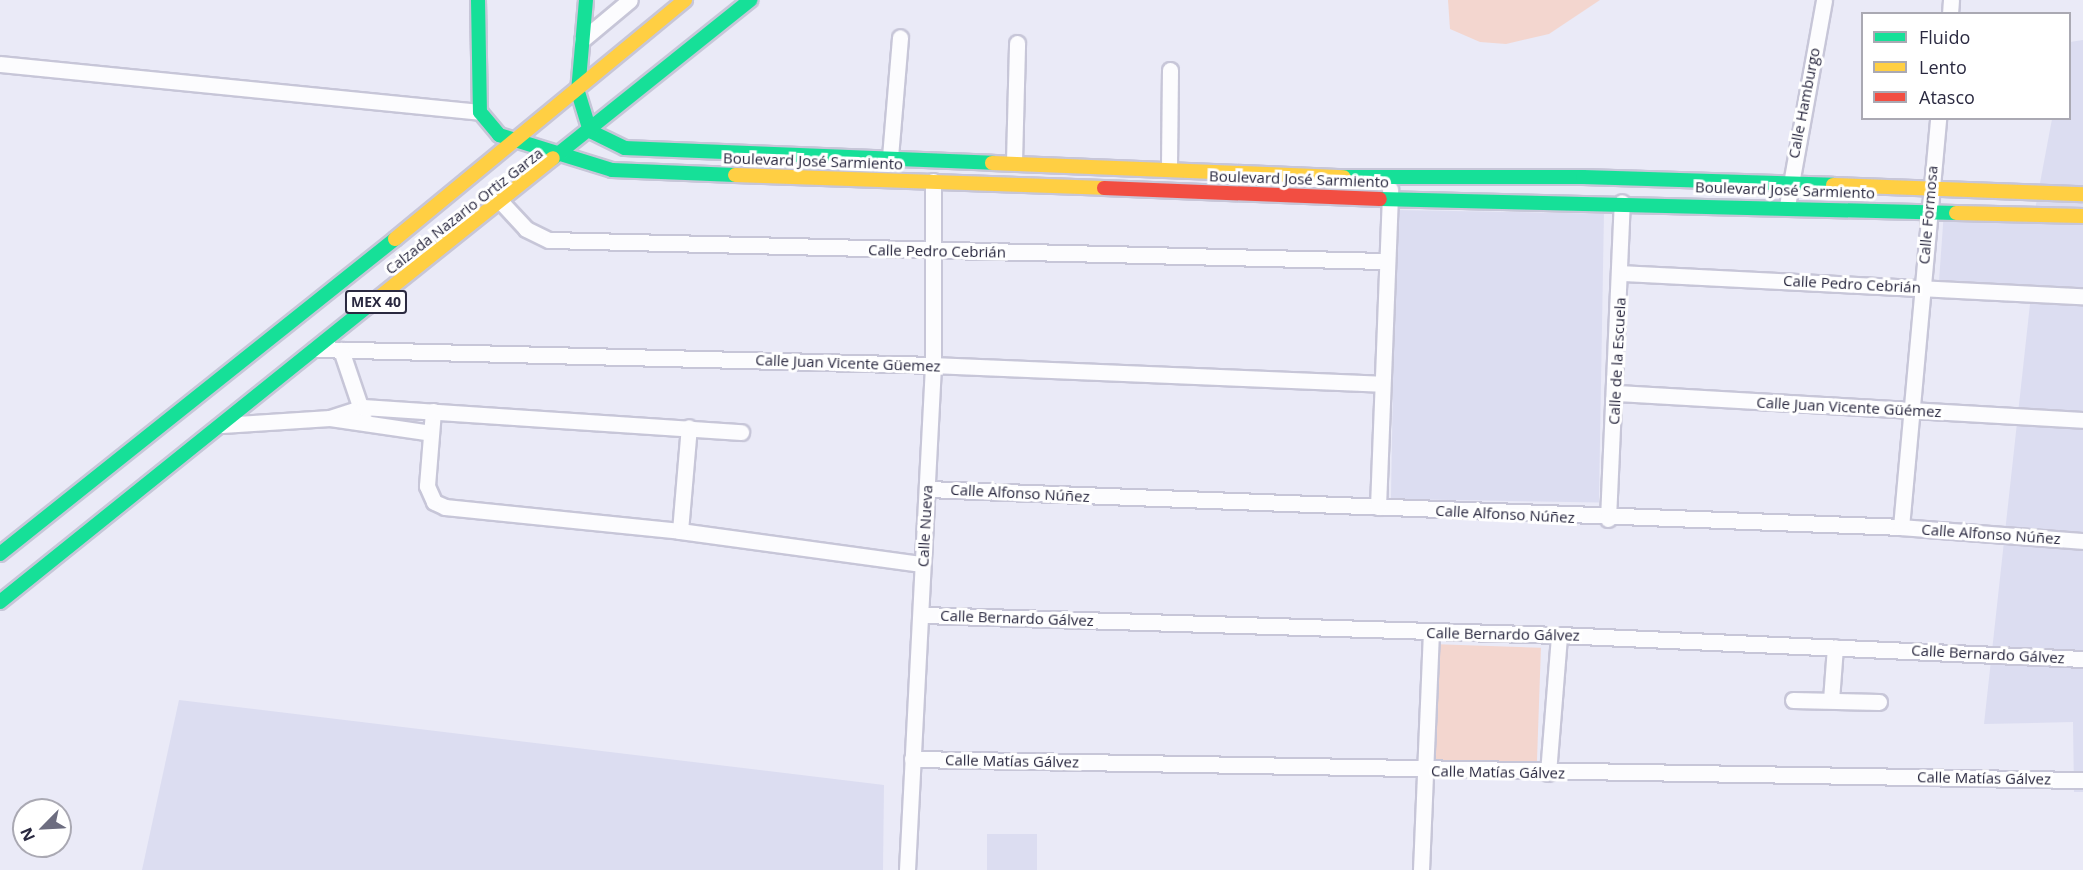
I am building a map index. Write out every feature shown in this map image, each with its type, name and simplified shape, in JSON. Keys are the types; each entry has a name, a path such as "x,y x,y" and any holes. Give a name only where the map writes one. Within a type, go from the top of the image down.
{"street":[{"path":"0,64 480,112 478,0"},
{"path":"586,0 578,92 590,131"},
{"path":"582,40 630,0"},
{"name":"Calzada Nazario Ortiz Garza","path":"0,554 519,141 685,0"},
{"name":"Calzada Nazario Ortiz Garza","path":"0,602 219,425 502,203 750,0"},
{"name":"Calle Hamburgo","path":"1787,206 1788,184 1824,0"},
{"path":"890,158 900,37"},
{"path":"1014,161 1017,43"},
{"path":"1169,166 1170,70"},
{"name":"Boulevard José Sarmiento","path":"480,112 492,130 559,156 612,170 801,179 933,181 1388,199 1787,206 2083,216"},
{"name":"Calle Formosa","path":"1901,527 1938,120"},
{"name":"Boulevard José Sarmiento","path":"590,131 625,148 1169,166 1392,178 1583,177 2083,194"},
{"path":"800,155 801,179"},
{"path":"1378,507 1380,384 1388,199 1392,178"},
{"name":"Calle Nueva","path":"907,870 922,615 922,564 933,365 933,181"},
{"name":"Calle de la Escuela","path":"1608,519 1616,393 1622,202"},
{"name":"Calle Pedro Cebrián","path":"502,203 526,229 549,240 1386,261"},
{"name":"Calle Pedro Cebrián","path":"1621,273 2083,296"},
{"name":"Calle Juan Vicente Güemez","path":"315,349 933,365 1380,384"},
{"path":"341,350 363,407 362,425"},
{"name":"Calle Juan Vicente Güémez","path":"1616,393 2083,420"},
{"path":"219,425 330,418 363,407 741,432"},
{"path":"433,411 429,494 445,507 680,531 922,564"},
{"path":"330,418 362,425 431,433"},
{"path":"680,531 689,427"},
{"name":"Calle Alfonso Núñez","path":"927,489 1378,507 1608,519 1901,527 2083,541"},
{"name":"Calle Bernardo Gálvez","path":"922,615 1431,633 1559,635 2083,659"},
{"path":"1421,870 1431,633"},
{"path":"1548,773 1559,635"},
{"path":"1831,700 1835,647"},
{"path":"1793,700 1879,702"},
{"name":"Calle Matías Gálvez","path":"912,759 1548,773 2083,780"}],"shaded area":[{"path":"1448,0 1600,0 1549,34 1506,44 1480,42 1450,29"},
{"path":"2083,40 2083,792 2074,792 2073,722 1984,724 2030,304 2028,285 1939,281 1944,211 2034,215 2052,120 2071,120 2071,42"},
{"path":"1396,210 1604,214 1599,503 1391,499"},
{"path":"1431,644 1541,648 1537,765 1427,761"},
{"path":"179,700 884,785 883,870 142,870"},
{"path":"987,834 1037,834 1037,870 987,870"}],"traffic: fast":[{"path":"478,0 480,112 499,135 612,170 735,175"},
{"path":"586,0 578,92 590,131 625,148 992,163"},
{"path":"553,158 750,0"},
{"path":"1344,177 1583,177 1833,185"},
{"path":"1380,199 1956,213"},
{"path":"0,554 395,239"},
{"path":"0,602 367,307"}],"traffic: slow":[{"path":"395,239 685,0"},
{"path":"367,307 553,158"},
{"path":"992,163 1344,177"},
{"path":"735,175 1104,188"},
{"path":"1833,185 2083,194"},
{"path":"1956,213 2083,216"}],"traffic: jam":[{"path":"1104,188 1380,199"}]}
